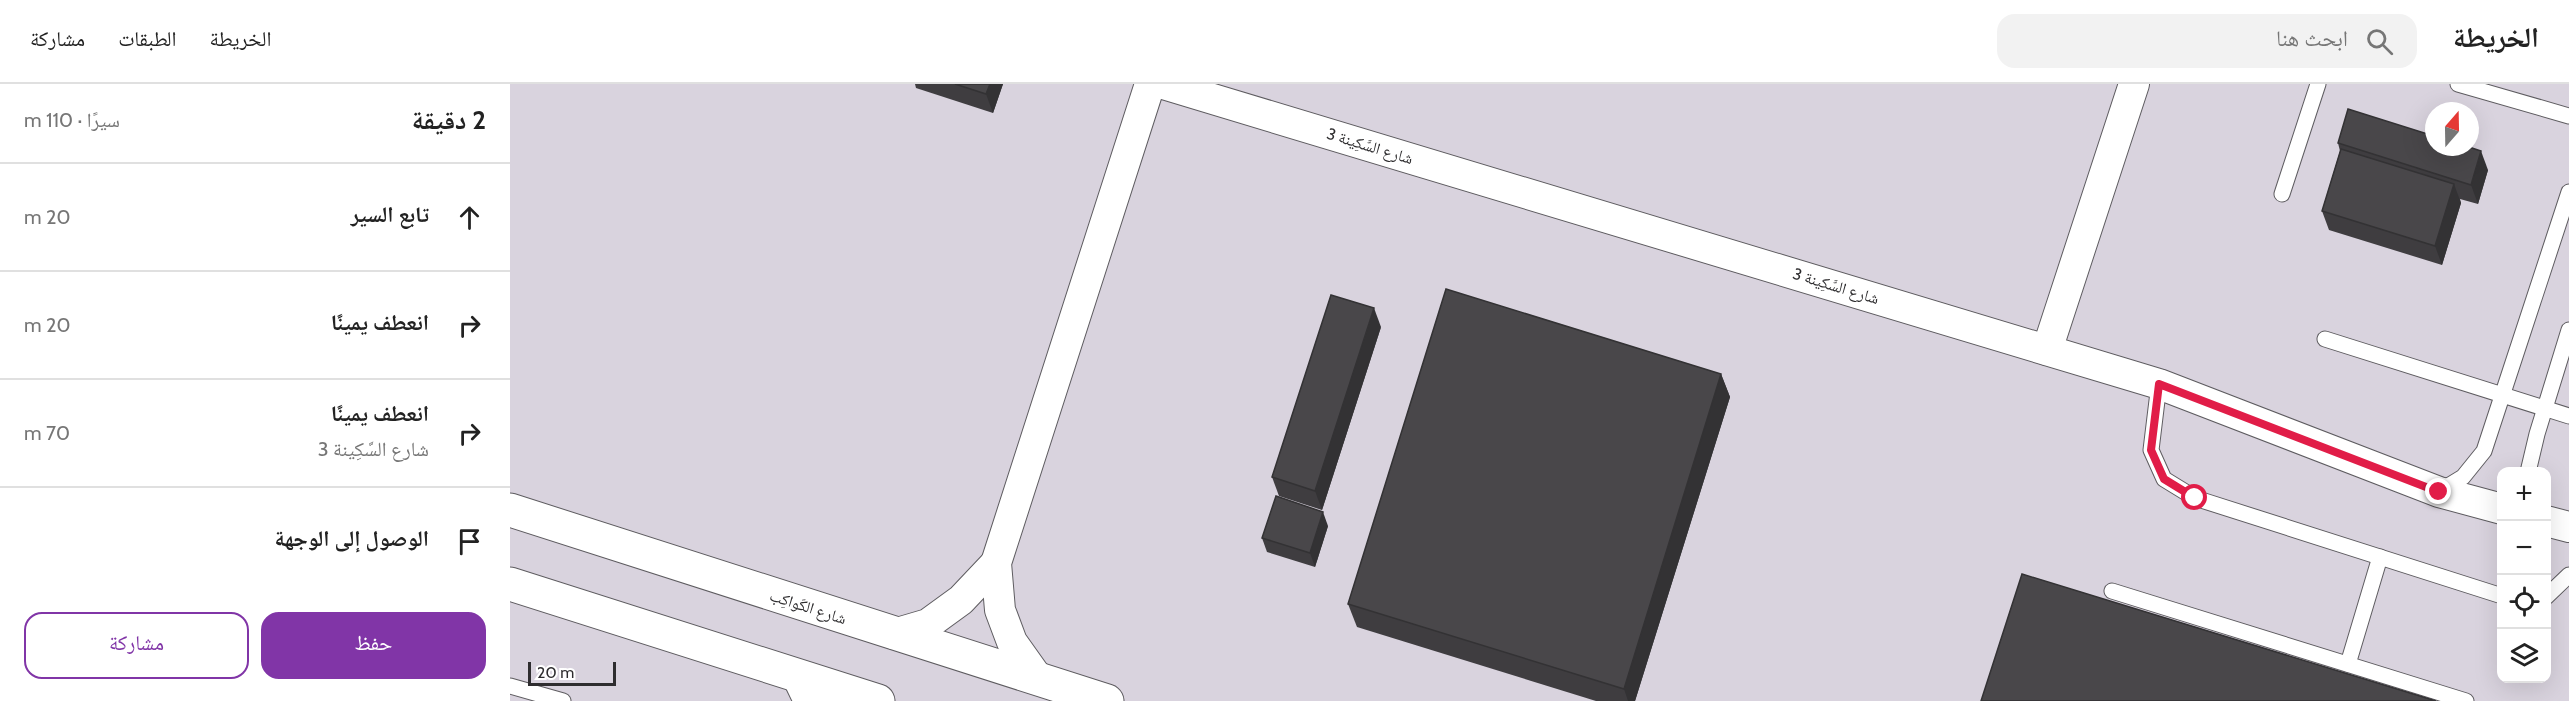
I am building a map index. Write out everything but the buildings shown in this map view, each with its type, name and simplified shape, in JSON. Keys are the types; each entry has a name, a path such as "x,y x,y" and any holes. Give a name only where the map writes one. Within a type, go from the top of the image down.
{"street":[{"path":"1039,680 1012,642 1000,610 996,563 1150,84"},
{"name":"شارع السَّكِينة 3","path":"1163,84 2159,384 2439,492 2497,508"},
{"path":"2047,350 2134,84"},
{"name":"شارع الكَواكِب","path":"510,510 1107,701"},
{"path":"2551,522 2569,527"},
{"path":"894,634 928,624 961,600 996,563"},
{"path":"510,584 803,689 878,701"}],"lane":[{"path":"2282,194 2318,84"},
{"path":"2458,84 2569,116"},
{"path":"2439,492 2463,477 2484,451 2569,192"},
{"path":"2529,467 2569,330"},
{"path":"2325,339 2569,416"},
{"path":"2159,384 2151,450 2164,479 2195,498 2497,594"},
{"path":"2348,664 2380,557"},
{"path":"2551,593 2569,575"},
{"path":"2112,591 2466,701"},
{"path":"510,686 563,701"}],"shaded area":[{"path":"510,84 2569,84 2569,701 510,701"}],"route":[{"path":"2195,498 2164,479 2151,450 2159,384 2439,492"}]}
